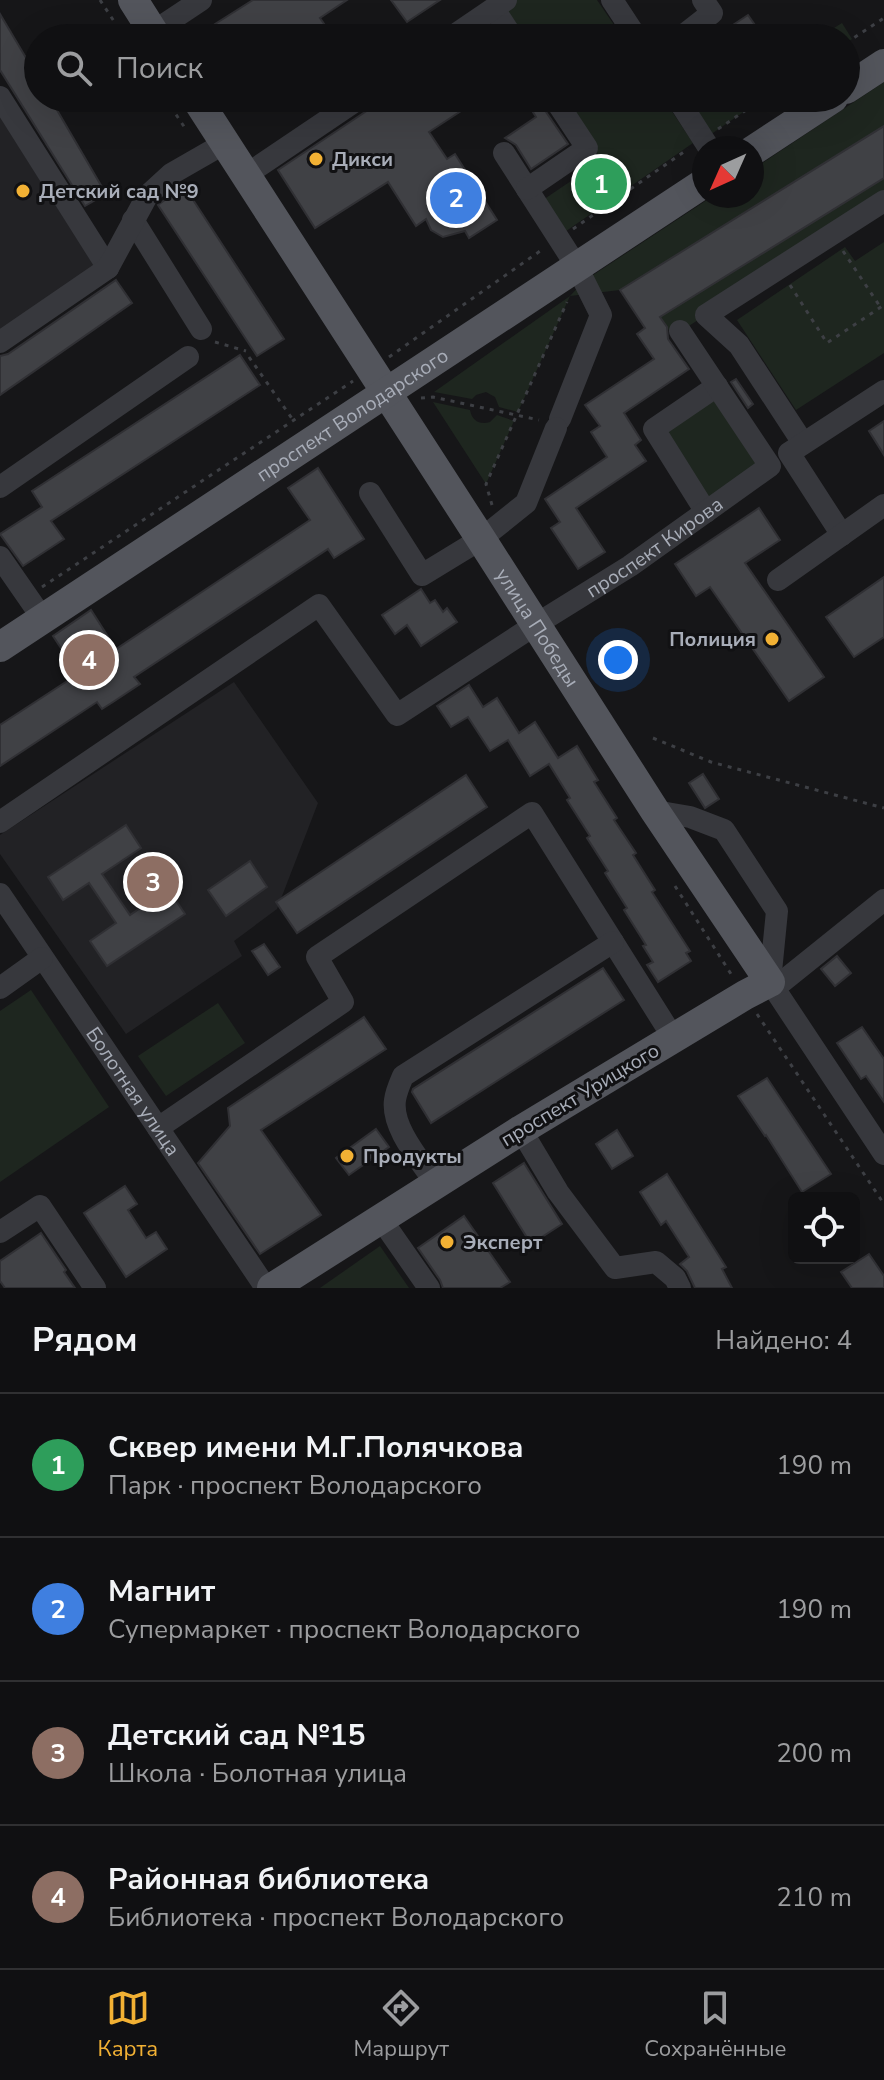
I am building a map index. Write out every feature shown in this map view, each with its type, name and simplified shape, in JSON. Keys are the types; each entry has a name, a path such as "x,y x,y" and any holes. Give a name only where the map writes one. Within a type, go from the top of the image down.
{"main road":[{"path":"133,0 141,24"},
{"path":"860,81 884,66"},
{"name":"улица Победы","path":"205,112 490,532 535,625 655,811 757,989"},
{"path":"764,143 812,112"},
{"name":"проспект Володарского","path":"0,647 35,608 391,387 581,274 692,192"},
{"name":"проспект Урицкого","path":"269,1288 521,1130 757,989"}],"street":[{"path":"164,24 201,0"},
{"path":"612,0 628,24"},
{"path":"698,24 712,13 703,0"},
{"path":"471,24 500,5 507,24"},
{"path":"0,97 108,268"},
{"path":"246,175 339,112"},
{"path":"527,189 587,148 563,112"},
{"path":"686,112 701,136"},
{"path":"0,342 108,268 147,196 171,174 225,143"},
{"path":"370,493 422,575 490,532 526,503 601,315 581,274 504,153"},
{"path":"842,535 787,454 739,345 706,315 884,201"},
{"path":"133,220 201,329"},
{"path":"680,331 717,386 787,454"},
{"path":"0,487 188,357"},
{"path":"706,512 654,429 717,386"},
{"name":"проспект Кирова","path":"0,822 319,605 397,715 630,566 787,454 884,391"},
{"path":"778,580 884,505"},
{"path":"0,557 35,608"},
{"path":"655,811 690,817 724,830 777,911 757,989"},
{"path":"158,1128 343,1002 317,957 532,813 674,1039"},
{"name":"Болотная улица","path":"0,894 269,1288"},
{"name":"проспект Урицкого","path":"757,989 782,982 884,900"},
{"path":"436,1184 399,1128 395,1098 403,1076 613,942"},
{"path":"0,988 42,958"},
{"name":"улица Победы","path":"757,989 884,1154"},
{"path":"521,1130 558,1192 615,1268 656,1262 675,1278 680,1288"},
{"path":"0,1232 40,1206 95,1288"},
{"path":"381,1219 429,1288"}],"path":[{"path":"100,0 130,24"},
{"path":"860,34 884,18"},
{"path":"657,162 663,167"},
{"path":"779,268 827,343 882,306 831,235"},
{"path":"490,532 486,484 581,274"},
{"path":"188,357 211,341 246,351"},
{"path":"249,357 293,420"},
{"path":"35,608 293,420 391,387 516,416"},
{"path":"653,738 711,762 884,808"},
{"path":"757,989 884,1204"}],"shaded area":[{"path":"517,0 597,0 613,24 510,24 501,10"},
{"path":"884,82 884,126 764,201 764,162 839,112 860,112 860,98"},
{"path":"569,112 672,112 692,142 559,236 537,204 602,160"},
{"path":"686,112 744,112 708,136 702,136"},
{"name":"Детский сад №9","path":"0,117 94,266 0,330"},
{"path":"884,178 884,201 681,331 677,342 660,317"},
{"path":"695,208 752,208 620,290 570,296 584,281"},
{"path":"884,242 884,353 796,410 737,320 845,247 855,261"},
{"path":"570,296 518,412 499,407 495,397 486,392 472,399 434,392"},
{"path":"717,386 770,466 706,512 654,429"},
{"path":"433,402 470,410 480,422 490,422 497,415 514,421 486,484"},
{"path":"234,682 318,803 277,909 234,941 242,956 126,1034 0,854 0,835"},
{"path":"31,990 109,1107 0,1182 0,1011"},
{"path":"218,1003 245,1043 166,1096 138,1056"},
{"path":"380,1246 409,1288 320,1288"}],"building":[{"path":"253,0 347,0 320,18 324,24 215,24"},
{"path":"391,0 440,0 407,22"},
{"path":"0,14 24,54 24,108 0,70"},
{"path":"748,15 754,24 734,24"},
{"path":"26,112 58,112 106,194 85,206"},
{"path":"365,112 459,112 429,132 447,159 455,154 497,220 469,238 465,231 443,237 431,230 426,219 416,226 388,182 315,228 278,170"},
{"path":"533,112 546,112 568,144 531,169 516,145 505,138 536,117"},
{"path":"884,126 884,178 660,317 667,327 668,339 689,369 624,413 641,440 635,445 646,461 576,508 605,552 578,569 551,528 560,522 545,499 607,457 591,432 600,426 585,405 654,359 637,334 645,328 620,290 752,208 764,208 764,201"},
{"path":"184,186 284,339 257,356 158,205"},
{"path":"116,280 132,303 0,395 0,356 8,354"},
{"path":"240,355 260,385 51,521 64,539 23,566 0,534 42,507 32,491"},
{"path":"736,379 753,404 748,408 731,382"},
{"path":"884,421 884,455 869,431"},
{"path":"318,468 364,539 334,558 328,549 134,677 140,684 113,702 102,709 97,702 0,766 0,725 78,674 53,636 91,610 116,649 310,520 288,488"},
{"path":"759,508 780,540 745,563 824,677 789,701 710,587 696,596 675,564"},
{"path":"884,577 884,637 854,657 826,617"},
{"path":"421,589 430,603 435,600 443,612 447,608 457,622 421,646 407,625 395,634 382,615"},
{"path":"469,685 483,707 497,698 519,733 535,722 558,758 577,746 598,780 594,782 617,818 614,820 636,853 633,855 655,890 652,892 690,951 686,953 691,961 658,982 647,965 653,962 643,946 646,945 624,910 627,908 605,873 608,871 587,838 590,836 549,764 530,776 508,740 490,751 468,717 451,727 437,706"},
{"path":"703,774 719,799 705,808 689,783"},
{"path":"466,775 487,807 297,933 276,902"},
{"path":"126,825 141,848 102,874 130,915 168,889 185,914 107,966 90,941 116,923 89,883 63,900 48,877"},
{"path":"250,861 267,887 226,916 208,890"},
{"path":"264,944 280,967 268,975 252,951"},
{"path":"837,956 851,973 835,986 821,969"},
{"path":"603,968 624,1000 431,1123 413,1089"},
{"path":"364,1017 386,1049 261,1130 321,1215 260,1254 198,1163 230,1126 228,1108"},
{"path":"862,1027 884,1059 884,1102 866,1076 861,1079 837,1043"},
{"path":"767,1078 831,1174 802,1192 738,1096"},
{"path":"376,1129 389,1147 349,1175 336,1158"},
{"path":"617,1130 633,1156 612,1169 596,1144"},
{"path":"524,1163 562,1224 531,1244 493,1183"},
{"path":"667,1174 726,1267 722,1269 732,1288 695,1288 680,1264 689,1257 666,1221 661,1225 640,1192"},
{"path":"125,1186 137,1204 128,1210 146,1238 156,1232 167,1249 126,1277 84,1213"},
{"path":"464,1216 510,1282 500,1288 443,1288 418,1248"},
{"path":"41,1233 75,1288 5,1288 0,1281 0,1261"},
{"path":"869,1254 884,1276 884,1288 852,1288 841,1272 853,1264 860,1264 860,1260"}],"place":[{"name":"Дикси","path":"316,159"},
{"name":"Сквер имени М.Г.Полячкова","path":"601,184"},
{"name":"Детский сад №9","path":"23,191"},
{"name":"Магнит","path":"456,198"},
{"name":"Полиция","path":"772,639"},
{"name":"Районная библиотека","path":"89,660"},
{"name":"Детский сад №15","path":"153,882"},
{"name":"Продукты","path":"347,1156"},
{"name":"Эксперт","path":"447,1242"}]}
